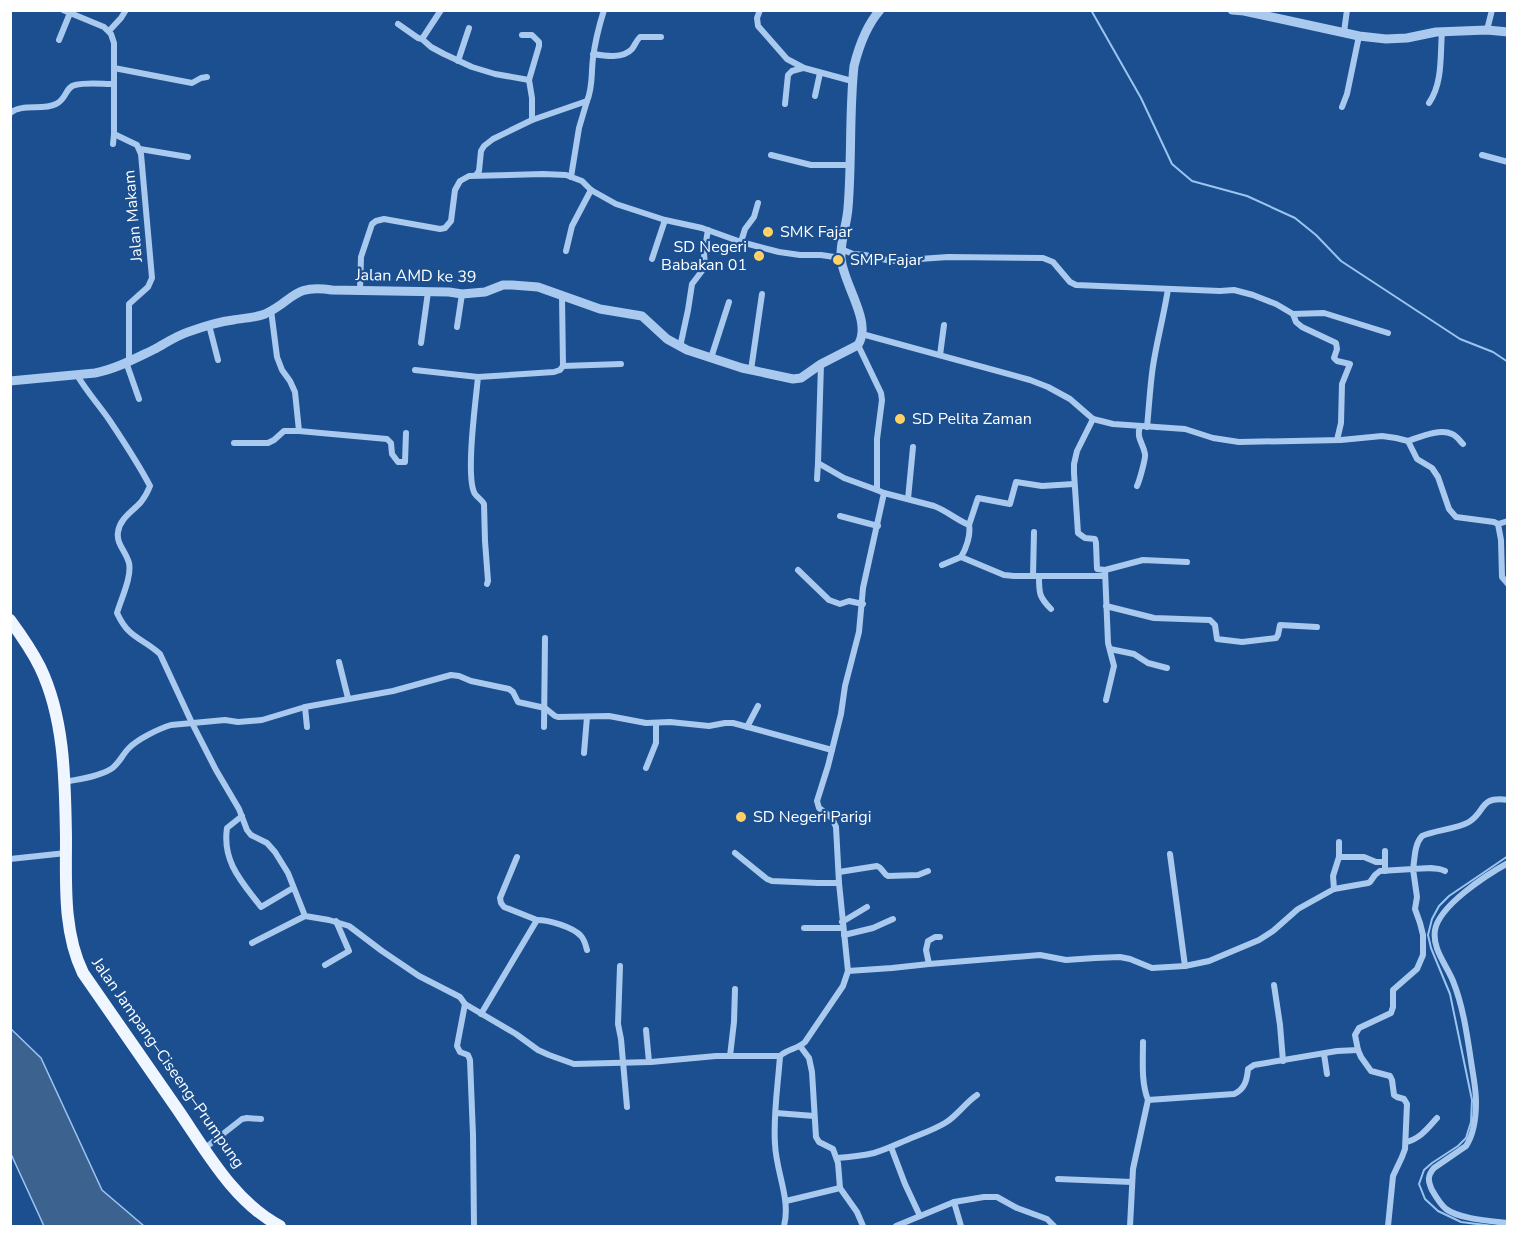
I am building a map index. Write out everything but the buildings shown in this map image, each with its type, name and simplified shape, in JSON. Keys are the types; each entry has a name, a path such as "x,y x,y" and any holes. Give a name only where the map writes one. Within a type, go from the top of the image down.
{"main road":[{"name":"Jalan Jampang–Ciseeng–Prumpung","path":"11,621 34,656 47,686 60,740 64,782 66,897 71,940 79,965 236,1191 280,1227"}],"street":[{"path":"109,31 126,10"},
{"path":"422,39 441,10"},
{"path":"571,177 579,128 591,92 593,54 604,10"},
{"path":"760,10 757,18 758,26 787,59 804,68 852,81"},
{"path":"252,943 305,916 336,921 349,926 419,976 459,997 465,1004 516,1034 538,1050 567,1062 581,1064 622,1064 716,1056 780,1056 800,1046 810,1035 843,986 848,971 836,827 832,818 820,810 817,804 860,632 863,588 878,526 881,492 877,439 882,400 858,345 862,334 862,323 844,274 841,254 848,209 854,66 860,46 880,10"},
{"path":"1232,10 1359,36 1392,39 1442,32 1487,30 1508,32"},
{"path":"1344,32 1347,10"},
{"path":"1487,30 1492,10"},
{"path":"59,40 67,12 109,31 114,43 113,144"},
{"path":"398,24 458,61 482,70 529,80"},
{"path":"458,61 469,28"},
{"path":"1429,103 1438,83 1442,32"},
{"path":"522,34 532,35 539,42 529,80 532,120"},
{"path":"1342,107 1347,94 1359,36"},
{"path":"593,54 616,56 630,51 640,37 661,37"},
{"path":"114,68 192,83 207,77"},
{"path":"785,104 788,75 792,71 804,68"},
{"path":"815,96 820,73"},
{"path":"10,113 18,109 42,108 57,104 64,99 68,89 74,85 113,84"},
{"path":"476,176 484,146 532,120 587,101"},
{"name":"Jalan Makam","path":"114,134 137,145 140,149 144,170 152,278 148,286 129,304 128,361 139,399"},
{"path":"140,149 188,157"},
{"path":"771,154 811,165 849,165"},
{"path":"1482,155 1508,162"},
{"path":"360,290 361,256 370,228 376,220 384,219 445,228 451,221 455,190 463,178 543,174 571,177 582,181 591,190 616,204 665,220 790,254 853,254 891,261 948,257 1043,258 1053,262 1070,282 1076,285 1234,290 1276,304 1293,314 1324,313 1388,333"},
{"path":"566,251 572,226 591,190"},
{"path":"741,242 745,229 754,218 758,203"},
{"path":"652,259 665,220"},
{"path":"680,347 692,284 705,267 704,253 708,230"},
{"name":"Jalan AMD ke 39","path":"10,381 106,371 178,335 209,325 266,313 299,291 320,288 462,294 485,292 503,285 547,289 600,309 642,316 667,339 680,347 751,370 797,379 858,345"},
{"path":"1137,486 1145,458 1138,432 1143,426 1168,289"},
{"path":"421,343 428,292"},
{"path":"457,327 462,294"},
{"path":"751,370 762,294"},
{"path":"415,370 478,377 560,370 563,366 562,296"},
{"path":"711,358 729,302"},
{"path":"271,310 277,357 294,392 299,431"},
{"path":"1293,314 1296,322 1302,327 1336,343 1334,358 1350,364 1342,384 1341,423 1337,440"},
{"path":"209,325 218,360"},
{"path":"940,355 944,325"},
{"path":"862,334 1030,380 1070,399 1093,419 1113,424 1185,429 1213,438 1239,442 1337,440 1382,435 1408,441 1447,432 1455,435 1463,444"},
{"path":"563,366 621,364"},
{"path":"817,479 821,364"},
{"path":"76,375 110,421 150,486 144,500 123,520 118,532 119,543 127,558 130,572 117,613 123,626 135,638 152,646 160,654 192,723 249,833 267,843 275,852 288,873 305,916"},
{"path":"478,377 470,470 473,488 484,504 487,584"},
{"path":"1093,419 1077,451 1074,464 1074,484 1078,533 1081,536 1095,539 1097,569 1105,573"},
{"path":"234,443 268,443 284,431 387,439 391,442 393,456 398,462 405,462 406,434"},
{"path":"1408,441 1417,459 1432,468 1438,477 1452,514 1456,517 1498,524 1508,521"},
{"path":"908,499 913,447"},
{"path":"818,463 844,478 881,492 941,508 969,525"},
{"path":"961,557 969,536 969,525 978,498 1010,504 1016,482 1042,486 1074,484"},
{"path":"840,516 878,526"},
{"path":"1498,524 1502,577 1508,584"},
{"path":"1034,532 1039,592 1041,599 1051,609"},
{"path":"942,564 961,557 1004,575 1036,576 1105,573 1143,560 1187,562"},
{"path":"798,570 830,600 863,604"},
{"path":"1105,573 1108,643 1113,661 1113,672 1106,700"},
{"path":"1106,606 1154,618 1210,620 1215,625 1217,639 1242,642 1276,638 1280,625 1317,627"},
{"path":"544,727 545,638"},
{"path":"1110,649 1134,654 1148,663 1167,668"},
{"path":"339,662 348,698"},
{"path":"64,782 108,771 129,748 171,725 225,720 257,721 305,707 393,691 455,675 509,689 518,702 545,708 558,717 613,717 636,722 709,726 728,723 832,750"},
{"path":"747,727 758,706"},
{"path":"305,707 307,727"},
{"path":"584,753 587,717"},
{"path":"646,768 656,743 656,723"},
{"path":"1388,1227 1393,1176 1406,1142 1407,1102 1394,1095 1390,1076 1371,1071 1361,1058 1355,1035 1359,1028 1391,1013 1393,990 1417,969 1423,955 1423,935 1415,909 1417,897 1413,869 1415,852 1422,836 1470,822 1490,800 1508,800"},
{"path":"242,816 227,828 227,853 232,868 261,907 293,888"},
{"path":"1334,889 1333,871 1340,857 1339,842"},
{"path":"1385,851 1385,871"},
{"path":"10,859 66,853"},
{"path":"735,853 772,881 839,883"},
{"path":"1170,854 1185,966"},
{"path":"517,857 500,902 504,907 537,920 559,924 580,935 587,950"},
{"path":"1340,857 1364,857 1376,862 1385,862"},
{"path":"1508,863 1476,884 1447,908 1435,929 1436,946 1453,982 1466,1030 1476,1101 1476,1118 1470,1141 1466,1146 1434,1168 1428,1178 1438,1199 1452,1213 1461,1217 1508,1223"},
{"path":"838,872 878,866 888,876 918,875 928,870"},
{"path":"848,971 1040,955 1066,960 1120,957 1152,968 1185,966 1209,961 1259,940 1274,931 1298,909 1334,889 1368,883 1378,873 1385,871 1432,868 1444,871"},
{"path":"843,928 867,907"},
{"path":"804,928 873,928 893,919"},
{"path":"481,1014 537,920"},
{"path":"325,965 350,950 336,921"},
{"path":"929,964 928,941 940,936"},
{"path":"620,966 618,1024 627,1107"},
{"path":"1274,985 1283,1060"},
{"path":"730,1056 735,989"},
{"path":"465,1004 457,1044 460,1052 468,1055 470,1060 474,1227"},
{"path":"646,1030 649,1062"},
{"path":"1130,1227 1132,1182 1148,1100 1143,1081 1143,1042"},
{"path":"800,1046 808,1058 812,1072 817,1140 833,1149 837,1158 840,1188 857,1212 863,1227"},
{"path":"1148,1100 1234,1094 1241,1091 1245,1084 1248,1069 1259,1063 1358,1050"},
{"path":"1324,1054 1327,1074"},
{"path":"780,1056 775,1147 786,1201 784,1227"},
{"path":"837,1158 860,1156 891,1147 945,1123 976,1095"},
{"path":"776,1113 814,1116"},
{"path":"1406,1142 1423,1134 1437,1118"},
{"path":"205,1148 242,1119 261,1119"},
{"path":"891,1147 920,1216"},
{"path":"1058,1179 1132,1182"},
{"path":"786,1201 840,1188"},
{"path":"896,1227 954,1202 984,1197 997,1197 1017,1208 1047,1219 1054,1227"},
{"path":"954,1202 961,1227"}],"water":[{"path":"10,1028 41,1058 102,1190 144,1226 44,1226 11,1154"}],"waterway":[{"path":"1091,10 1141,98 1172,164 1192,181 1247,196 1295,218 1316,235 1341,261 1460,339 1493,352 1508,362"},
{"path":"1493,1226 1461,1222 1438,1211 1425,1199 1419,1184 1424,1170 1466,1138 1471,1122 1472,1100 1450,994 1428,935 1432,919 1439,906 1449,896 1508,856"}],"place":[{"name":"SMK Fajar","path":"768,232"},
{"name":"SD Negeri Babakan 01","path":"759,256"},
{"name":"SMP Fajar","path":"838,260"},
{"name":"SD Pelita Zaman","path":"900,419"},
{"name":"SD Negeri Parigi","path":"741,817"}]}
